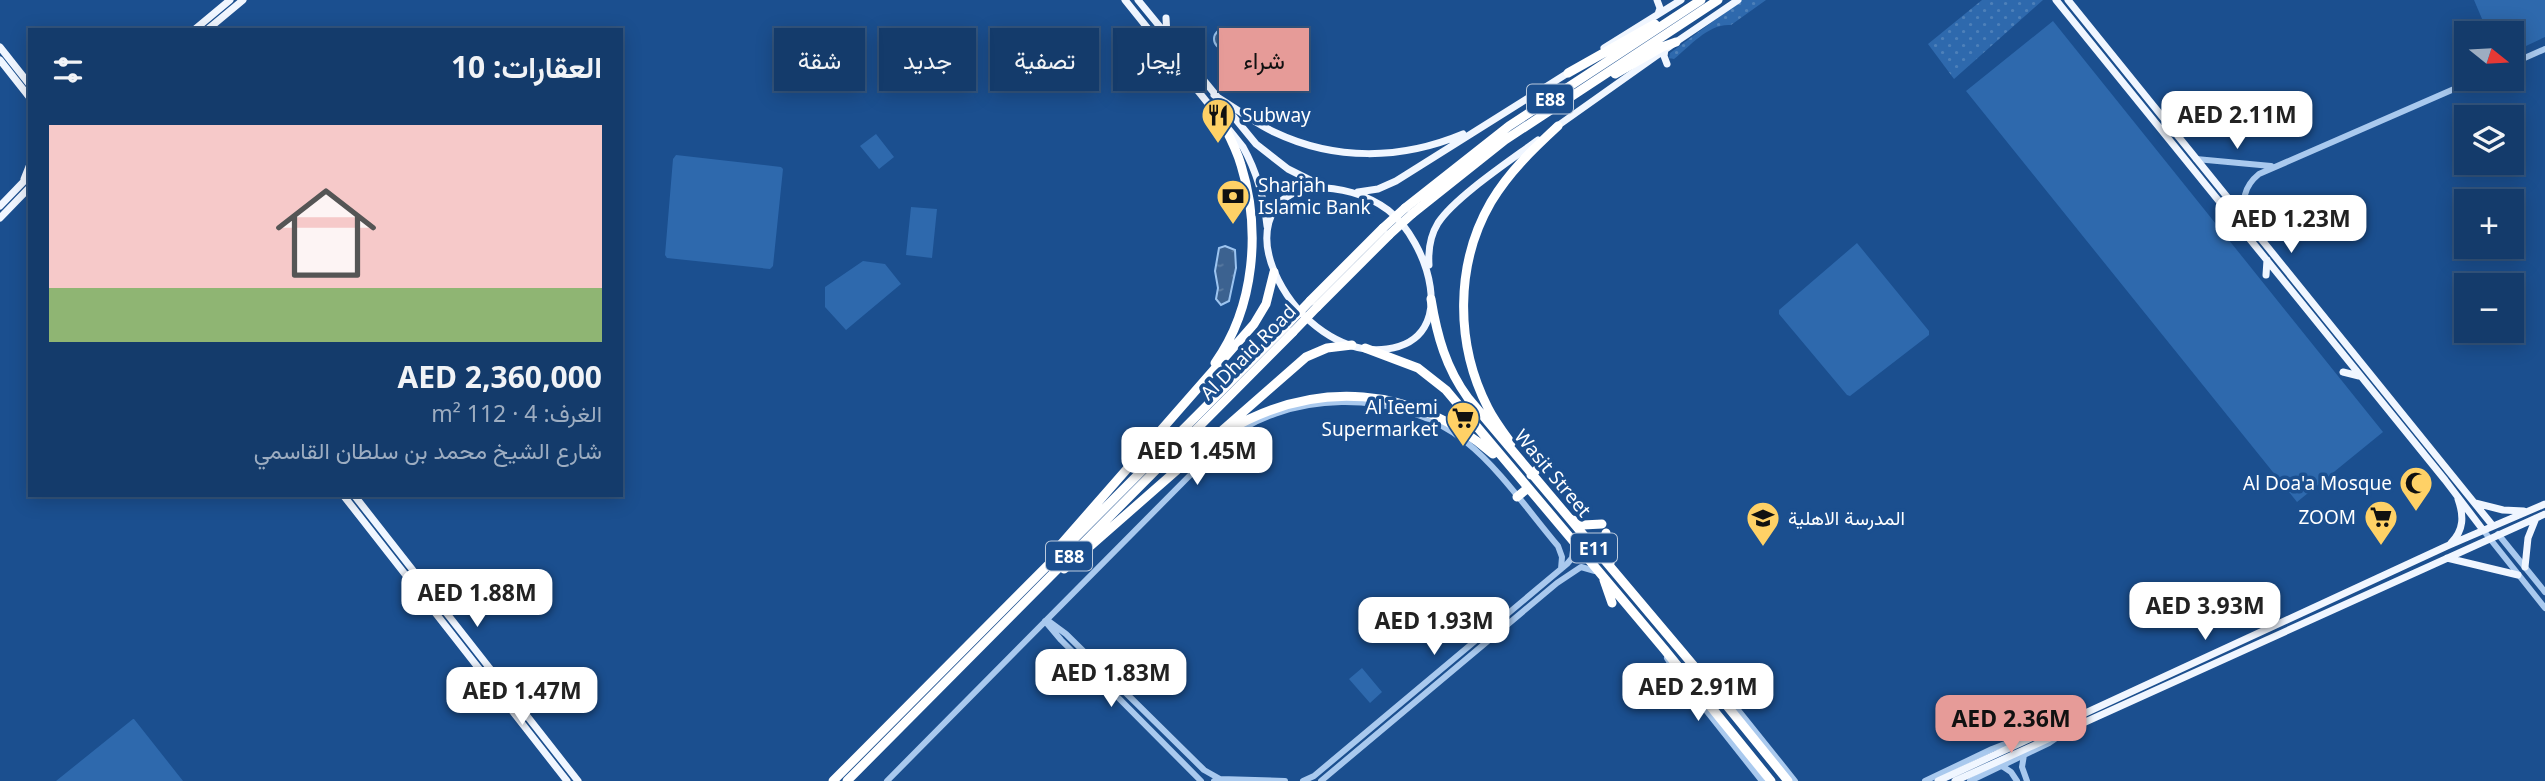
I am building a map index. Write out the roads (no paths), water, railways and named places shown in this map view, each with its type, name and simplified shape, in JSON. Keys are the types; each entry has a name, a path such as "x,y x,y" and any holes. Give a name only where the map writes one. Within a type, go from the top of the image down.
{"highway":[{"path":"1568,73 1701,0"},
{"name":"Al Dhaid Road","path":"833,781 1408,211 1509,126 1701,0"},
{"name":"Al Dhaid Road","path":"1408,211 1570,96 1718,0"},
{"path":"1570,96 1588,90 1658,49 1676,42"},
{"path":"1194,394 1218,358 1237,322 1246,293 1251,262 1251,222 1245,181 1237,153 1219,116"},
{"path":"1521,463 1516,450 1486,405 1471,366 1465,333 1464,298 1473,245 1491,202 1516,167 1558,126"},
{"path":"1040,574 1051,556 1261,314 1270,294 1274,272"},
{"name":"Wasit Street","path":"1431,299 1440,344 1451,373 1468,398 1788,781"},
{"name":"Al Dhaid Road","path":"847,781 1289,329"},
{"path":"1034,591 1051,580 1306,357 1327,348 1352,345"},
{"name":"Wasit Street","path":"1365,348 1403,361 1433,378 1446,390 1771,781"},
{"path":"1206,443 1252,417 1282,405 1331,396 1364,397 1398,402 1430,413 1468,434 1506,463"},
{"path":"1531,475 1543,464"},
{"path":"1517,498 1528,488"},
{"path":"1567,517 1583,525 1604,528 1604,547 1613,571"},
{"path":"1602,575 1612,603"}],"main road":[{"path":"196,28 230,0"},
{"path":"209,28 243,0"},
{"path":"1125,0 1148,28"},
{"path":"1138,0 1160,28"},
{"path":"1657,0 1660,8 1658,14"},
{"path":"1268,233 1275,211 1290,194 1312,187 1354,192 1378,189 1396,181 1681,0"},
{"path":"1198,91 1236,137 1254,168 1262,192 1274,272 1286,295 1301,314 1326,335 1365,348 1395,348 1413,339 1424,326 1431,299 1430,244 1437,225 1457,202 1665,49 1738,0"},
{"path":"2056,0 2483,530"},
{"path":"2068,0 2493,526"},
{"path":"1166,18 1167,28"},
{"path":"0,47 28,82"},
{"path":"2096,51 2102,48 2120,65"},
{"path":"1665,49 1667,64"},
{"path":"0,60 28,95"},
{"path":"1205,84 1266,153 1288,169 1324,187"},
{"path":"1214,95 1252,120 1285,137 1316,148 1343,152 1377,155 1415,150 1483,126"},
{"path":"2182,171 2196,173"},
{"path":"0,206 27,187"},
{"path":"0,218 27,187"},
{"path":"1354,192 1388,210 1407,229 1421,251 1430,283"},
{"path":"2266,275 2267,260"},
{"path":"2282,280 2295,289 2298,285"},
{"path":"2343,372 2359,376"},
{"path":"2447,546 2455,539 2461,525 2461,510 2455,492"},
{"path":"345,497 567,781"},
{"path":"356,497 578,781"},
{"path":"2475,503 2503,510 2531,510"},
{"path":"1938,781 2447,546 2545,504"},
{"path":"1955,781 2545,514"},
{"path":"2525,567 2528,538 2536,518"},
{"path":"2446,558 2518,575"},
{"path":"511,709 519,713 522,710"}],"street":[{"path":"2524,58 2545,49"},
{"path":"2246,222 2243,201 2246,189 2256,177 2454,89"},
{"path":"2196,159 2277,166"},
{"path":"887,781 1224,441 1259,420 1294,408 1355,402 1387,406 1426,418 1450,430 1468,443 1558,546 1562,557 1562,576 1557,583"},
{"path":"2493,526 2545,592"},
{"path":"2483,530 2545,608"},
{"path":"1303,781 1314,776 1560,570 1572,558 1574,542"},
{"path":"1321,781 1557,583 1581,567 1587,567 1602,575"},
{"path":"1056,611 1064,637"},
{"path":"1046,621 1192,764 1217,780 1285,781"},
{"path":"1036,631 1049,631 1064,637"},
{"path":"1664,649 1678,675 1762,781"},
{"path":"1715,691 1731,701 1795,781"},
{"path":"1925,781 2003,744 2056,726"},
{"path":"1970,781 2053,741 2063,733"},
{"path":"1777,750 1780,761"},
{"path":"1329,774 1326,771 1338,755"},
{"path":"2025,755 2022,770 2027,781"},
{"path":"1192,764 1201,781"},
{"path":"2002,766 2016,778"},
{"path":"2016,778 2016,767 2022,770"}],"water":[{"path":"1219,31 1219,47 1214,39"},
{"path":"1225,246 1235,250 1236,268 1229,301 1221,305 1216,299 1218,288 1215,271 1219,248"}],"place":[{"name":"Subway","path":"1218,145"},
{"name":"Sharjah Islamic Bank","path":"1233,226"},
{"name":"Al Ieemi Supermarket","path":"1463,448"},
{"name":"Al Doa'a Mosque","path":"2416,513"},
{"name":"ZOOM","path":"2381,547"},
{"name":"المدرسة الاهلية","path":"1763,548"}]}
